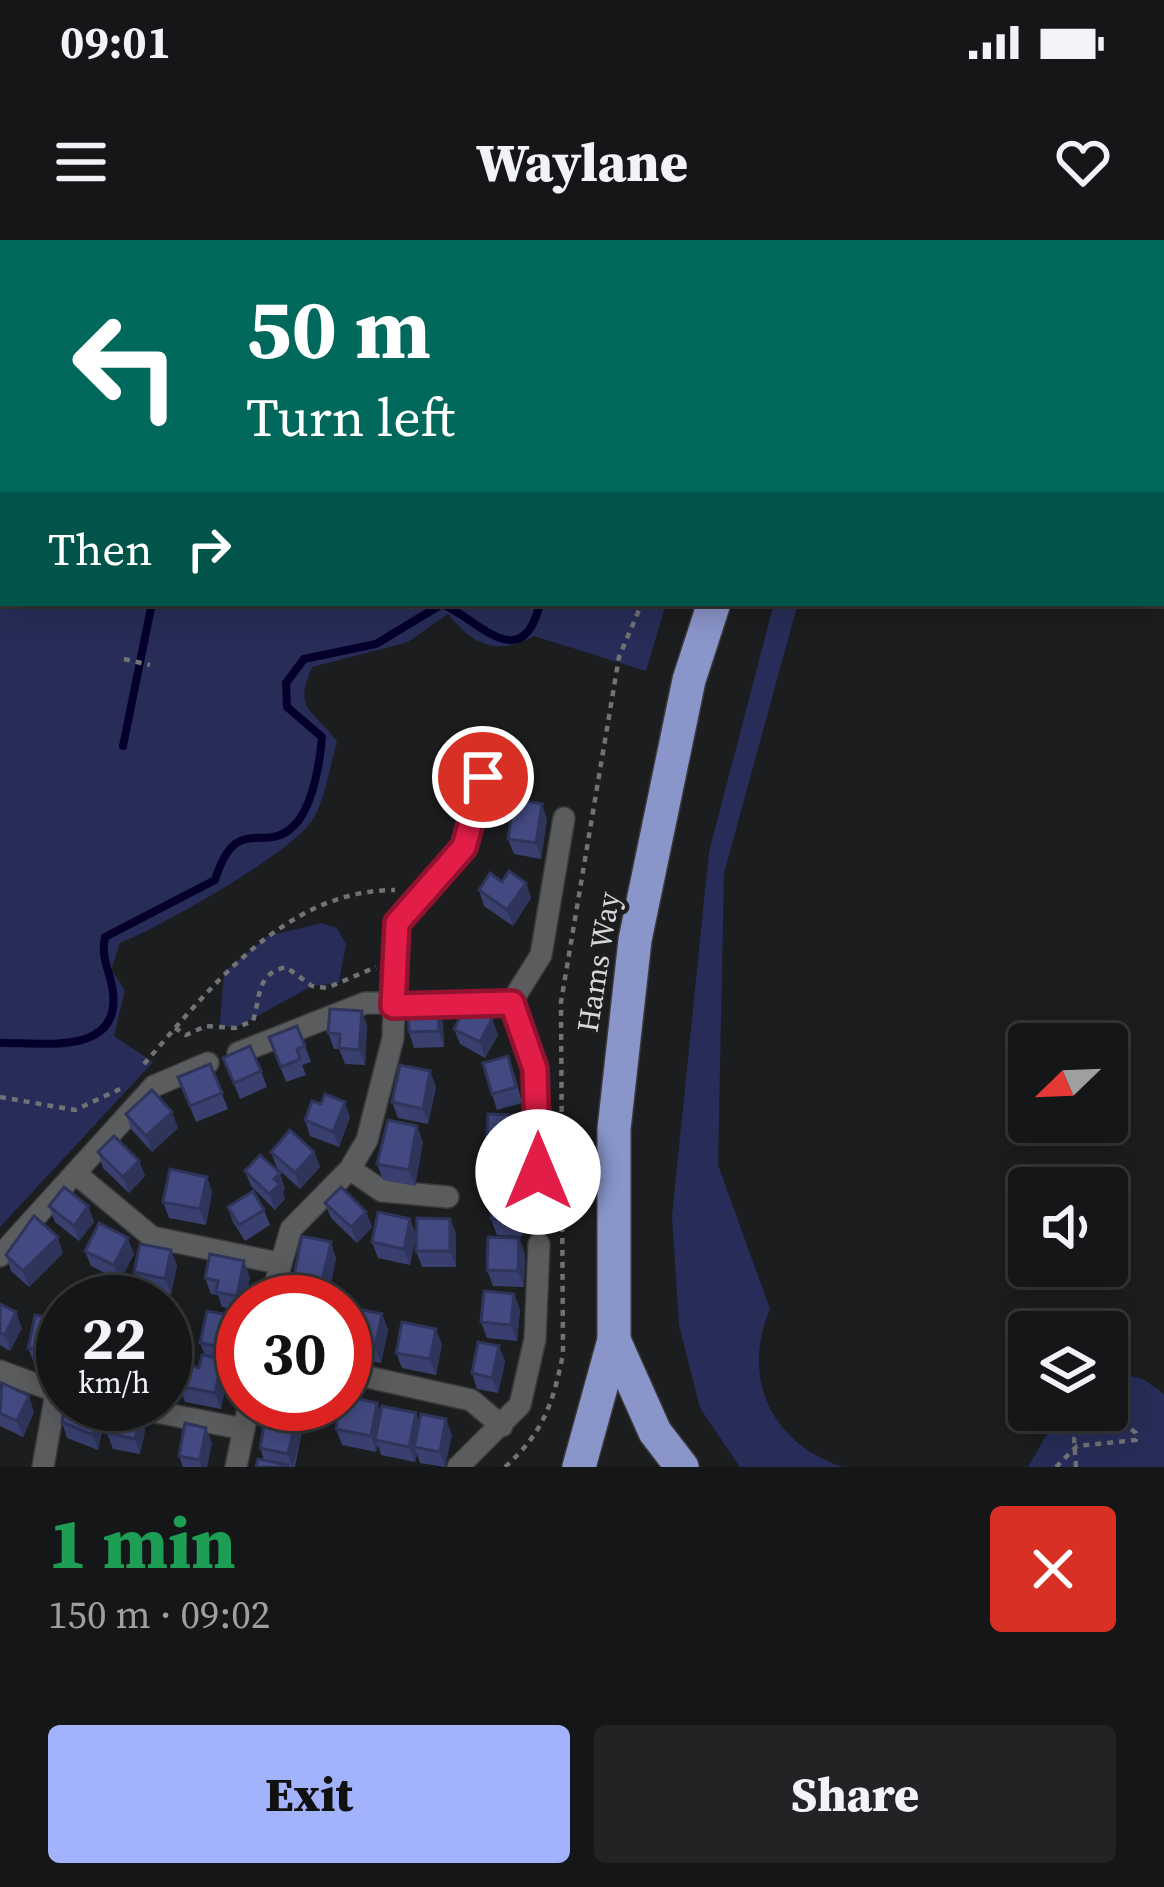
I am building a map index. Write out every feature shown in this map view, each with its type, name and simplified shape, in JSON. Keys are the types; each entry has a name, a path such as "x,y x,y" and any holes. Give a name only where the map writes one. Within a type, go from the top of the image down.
{"highway":[{"name":"Hams Way","path":"579,1467 614,1340 614,1129 622,1024 689,680 713,606"},
{"name":"Hams Way","path":"614,1340 655,1432 682,1467"}],"street":[{"path":"276,1275 291,1229 350,1169 368,1140 381,1097 393,1006 397,923 464,847 483,777"},
{"path":"512,1003 541,955 564,818"},
{"path":"238,1053 365,1004 512,1003"},
{"path":"512,1003 535,1069 538,1172"},
{"path":"0,1256 154,1086 208,1063"},
{"path":"350,1169 382,1191 448,1197"},
{"path":"75,1174 152,1237 278,1263"},
{"path":"466,1459 520,1406 531,1367 538,1244"},
{"path":"0,1371 36,1384"},
{"path":"372,1378 472,1400 502,1426"},
{"path":"43,1467 51,1431"},
{"path":"236,1467 244,1431"}],"path":[{"path":"505,1467 534,1440 551,1410 563,1354 561,1002 619,657 641,606"},
{"path":"124,658 150,665"},
{"path":"140,1069 209,985 268,936 337,901 395,890"},
{"path":"175,1028 186,1035 206,1026 235,1028 254,1021 260,983 270,971 301,972 312,986 327,988 376,967"},
{"path":"0,1097 75,1110 125,1086"},
{"path":"1056,1467 1075,1447 1136,1440 1136,1433 1128,1427"},
{"path":"1076,1467 1074,1439 1082,1431"}],"shaded area":[{"path":"0,606 665,606 646,671 534,636 509,646 487,644 467,634 448,614 408,642 312,667 305,702 337,742 316,814 298,836 251,871 120,943 111,970 125,990 114,1036 153,1062 0,1227"},
{"path":"773,606 797,606 724,873 718,1165 770,1309 759,1360 769,1405 797,1442 843,1467 740,1467 700,1408 679,1325 672,1216 709,852"},
{"path":"322,923 337,928 346,944 339,983 312,986 235,1028 220,1025 224,972 268,936"},
{"path":"1128,1375 1143,1379 1164,1394 1164,1467 1028,1467 1049,1431 1128,1431"}],"building":[{"path":"514,799 542,804 536,843 508,839"},
{"path":"509,871 526,883 507,910 479,890 490,873 502,882"},
{"path":"466,1006 492,1019 480,1042 454,1029"},
{"path":"438,1007 439,1031 409,1032 408,1008"},
{"path":"330,1009 362,1011 359,1050 339,1048 340,1034 328,1033"},
{"path":"297,1026 305,1046 297,1049 300,1059 281,1067 269,1037"},
{"path":"250,1046 261,1071 234,1083 223,1058"},
{"path":"508,1056 516,1087 492,1094 483,1063"},
{"path":"210,1064 222,1093 190,1106 178,1077"},
{"path":"400,1065 430,1071 423,1109 392,1102"},
{"path":"152,1090 172,1112 146,1136 126,1114"},
{"path":"325,1094 345,1102 333,1132 305,1120 312,1101 321,1104"},
{"path":"488,1114 515,1115 514,1151 486,1150"},
{"path":"388,1120 417,1126 409,1170 377,1164"},
{"path":"290,1130 314,1152 295,1173 271,1152"},
{"path":"114,1136 139,1161 123,1177 98,1152"},
{"path":"260,1155 280,1173 274,1179 280,1184 269,1194 245,1171"},
{"path":"493,1167 521,1168 520,1192 492,1191"},
{"path":"170,1169 207,1177 200,1209 163,1202"},
{"path":"64,1187 88,1206 74,1226 49,1206"},
{"path":"341,1187 366,1212 351,1227 325,1203"},
{"path":"253,1191 264,1210 239,1225 228,1207"},
{"path":"492,1195 523,1197 516,1220 491,1219"},
{"path":"378,1212 410,1219 404,1249 372,1242"},
{"path":"34,1216 58,1237 23,1271 6,1255"},
{"path":"417,1218 450,1219 450,1251 416,1251"},
{"path":"99,1223 128,1238 114,1265 85,1251"},
{"path":"302,1236 331,1242 323,1275 294,1275"},
{"path":"488,1237 519,1238 518,1271 487,1270"},
{"path":"140,1244 171,1250 166,1275 134,1272"},
{"path":"210,1254 244,1261 241,1275 205,1278"},
{"path":"484,1291 514,1294 511,1325 481,1322"},
{"path":"0,1304 16,1312 5,1335 0,1333"},
{"path":"207,1311 216,1313 216,1346 200,1343"},
{"path":"372,1312 382,1314 372,1346"},
{"path":"35,1315 36,1315 36,1350 28,1348"},
{"path":"402,1322 436,1329 430,1359 396,1353"},
{"path":"478,1342 499,1346 492,1378 472,1373"},
{"path":"202,1355 216,1358 215,1393 192,1389 192,1366 199,1368"},
{"path":"2,1383 29,1396 17,1421 0,1413"},
{"path":"382,1406 416,1413 409,1447 375,1440"},
{"path":"421,1414 446,1419 440,1452 414,1447"},
{"path":"192,1425 206,1428 200,1460 179,1456 184,1431 192,1431"},
{"path":"107,1431 137,1431 135,1439"},
{"path":"263,1431 293,1431 288,1454 260,1448"},
{"path":"258,1459 288,1465 288,1467 256,1467"}],"waterway":[{"path":"123,746 151,606"},
{"path":"0,1043 74,1042 104,1028 112,1013 113,993 105,937 215,880 233,846 287,831 304,811 322,737 287,707 286,683 304,659 376,644 439,606"},
{"path":"446,606 510,640 522,637 539,606"}],"route":[{"path":"483,777 464,847 397,923 393,1006 512,1003 535,1069 538,1172"}]}
